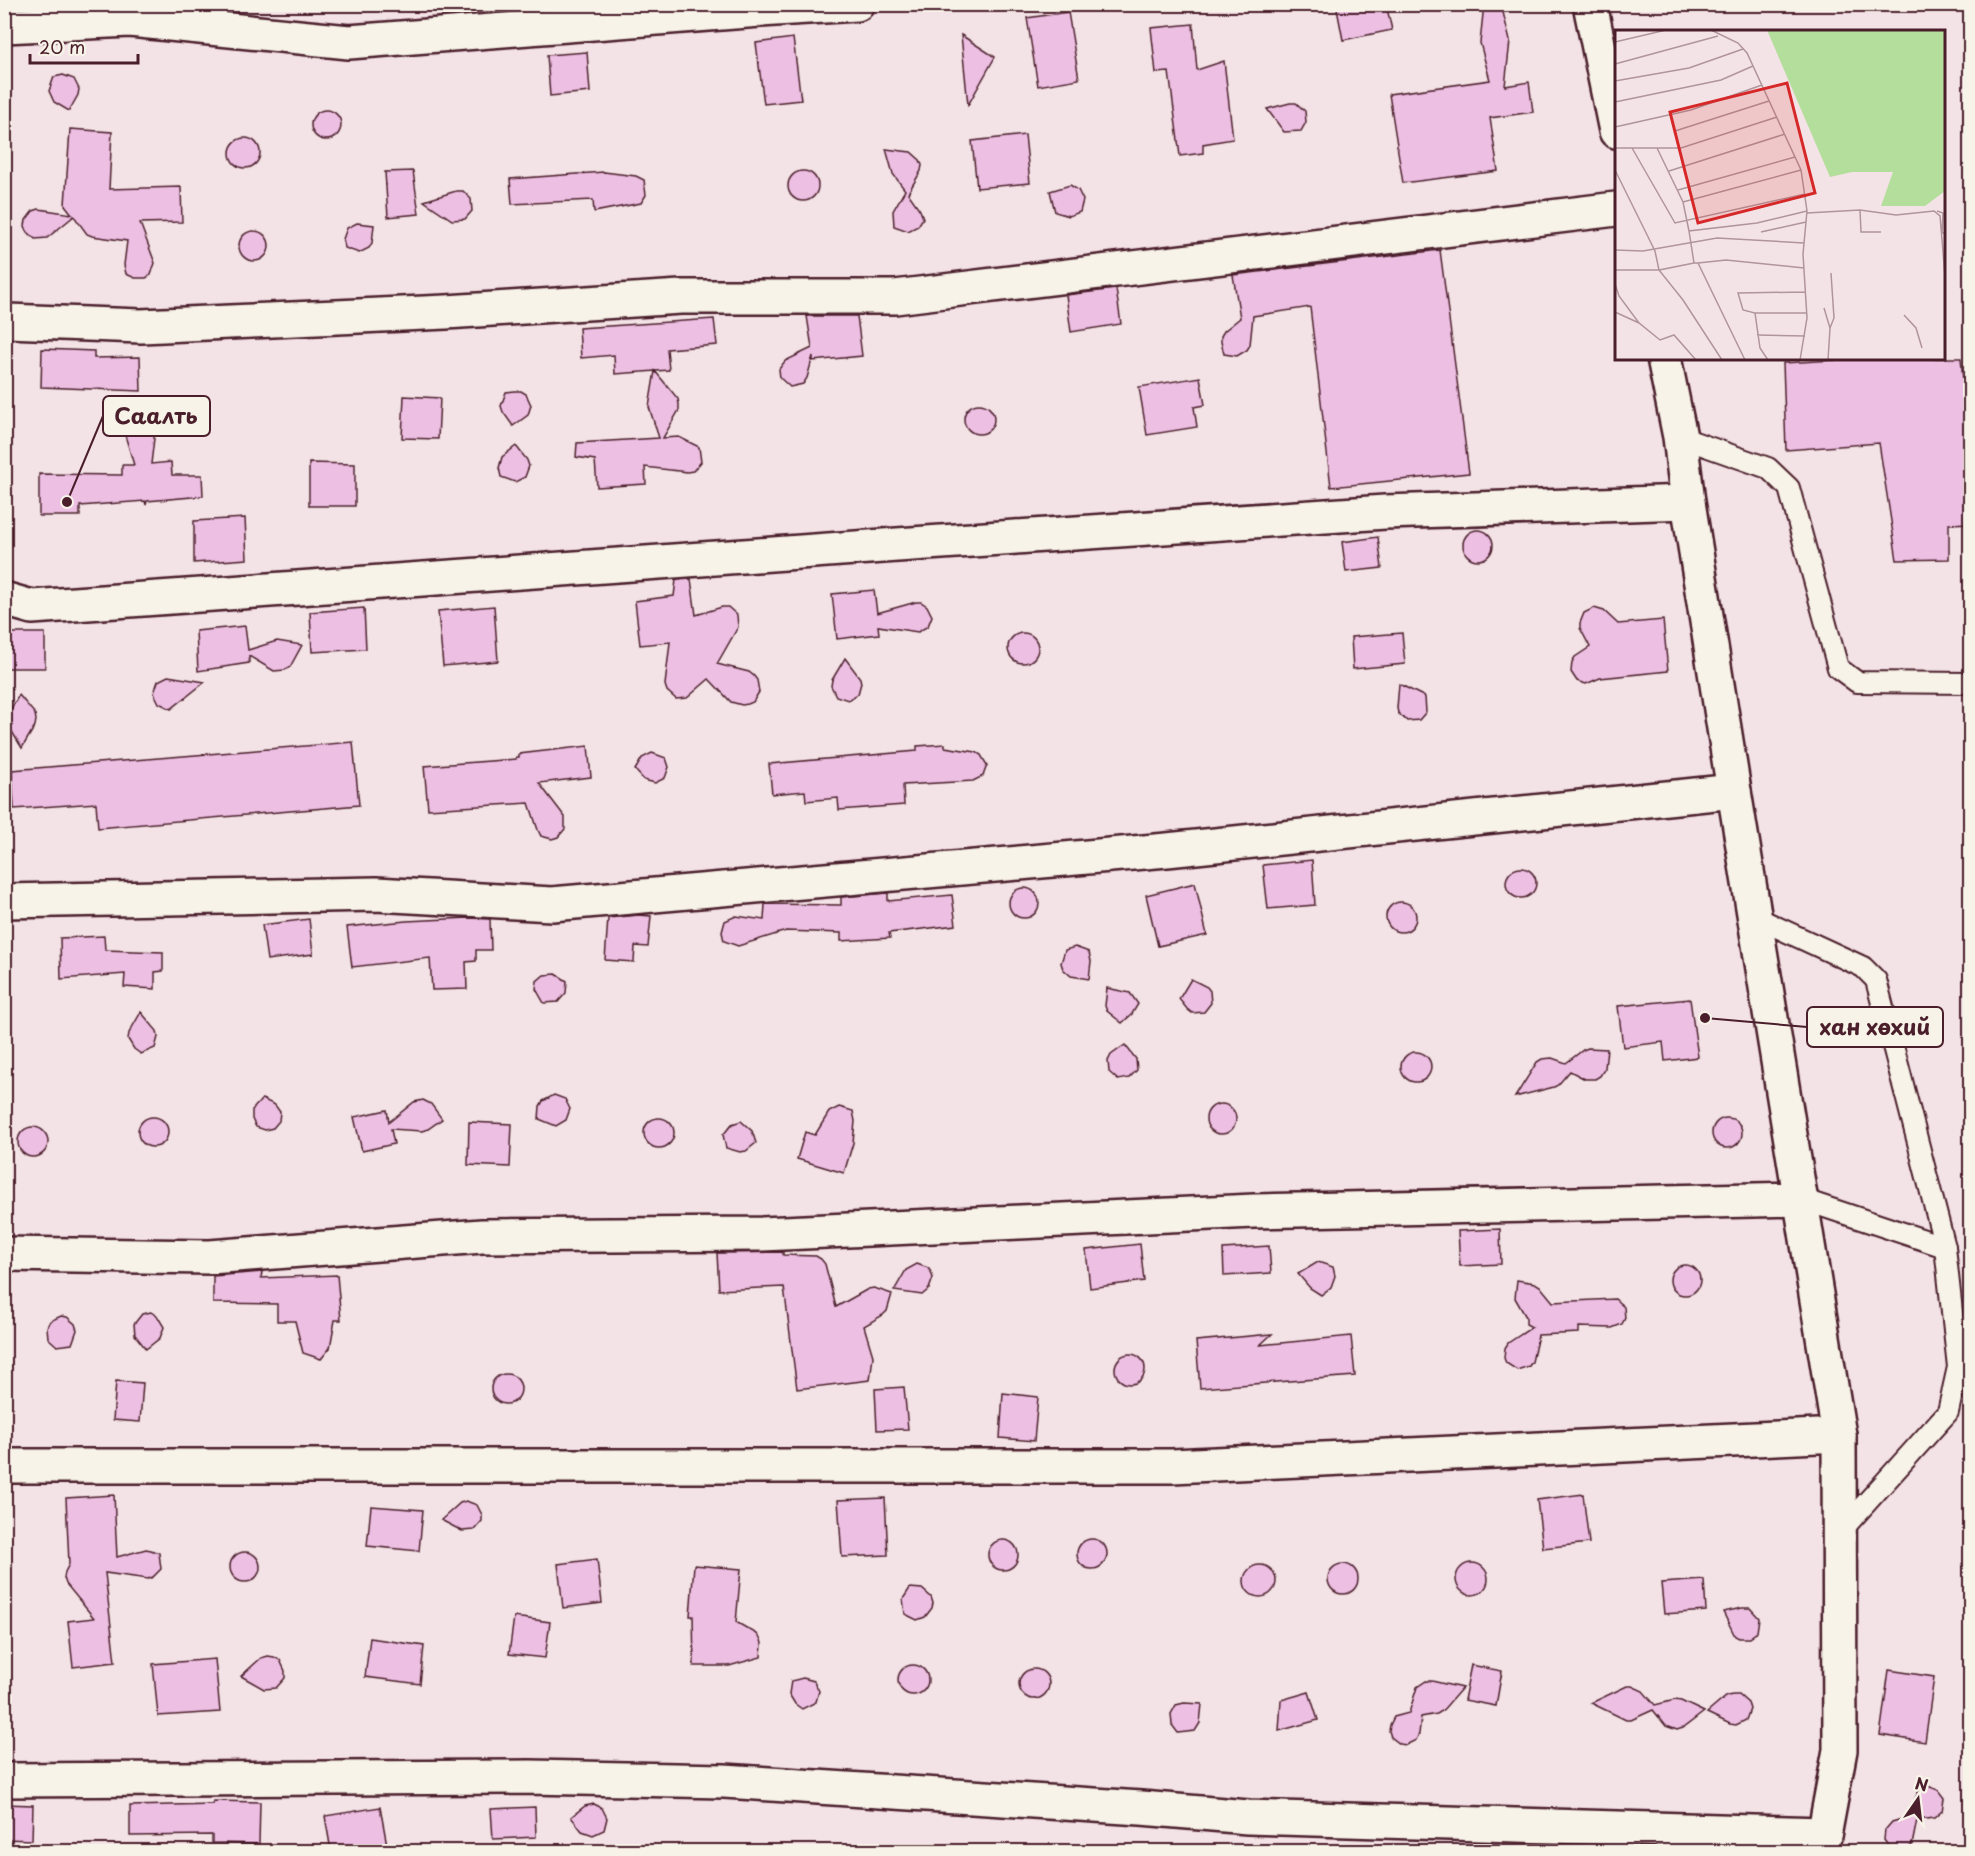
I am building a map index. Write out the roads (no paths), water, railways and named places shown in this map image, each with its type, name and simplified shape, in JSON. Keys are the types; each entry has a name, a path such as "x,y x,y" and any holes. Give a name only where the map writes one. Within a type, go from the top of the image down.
{"street":[{"path":"4,26 130,20 349,42 857,4"},
{"path":"1590,4 1615,122"},
{"path":"8,321 141,326 446,312 681,297 895,297 1615,209"},
{"path":"4,1780 530,1778 724,1781 1248,1817 1823,1843 1840,1750 1839,1435 1734,791 1688,502 1680,437 1664,360"},
{"path":"4,599 32,607 886,545 1373,513 1688,502"},
{"path":"4,901 376,894 552,904 1167,850 1734,791"},
{"path":"4,1254 210,1257 482,1236 762,1234 1254,1212 1801,1199"},
{"path":"4,1466 1172,1466 1839,1435"}],"lane":[{"path":"1680,437 1768,468 1789,488 1838,669 1857,682 1971,683"},
{"path":"1755,917 1863,967 1876,980 1945,1247 1958,1367 1948,1412 1840,1532"},
{"path":"1801,1199 1945,1247"}],"place":[{"name":"Саалть","path":"67,502"},
{"name":"хан хөхий","path":"1705,1018"}]}
